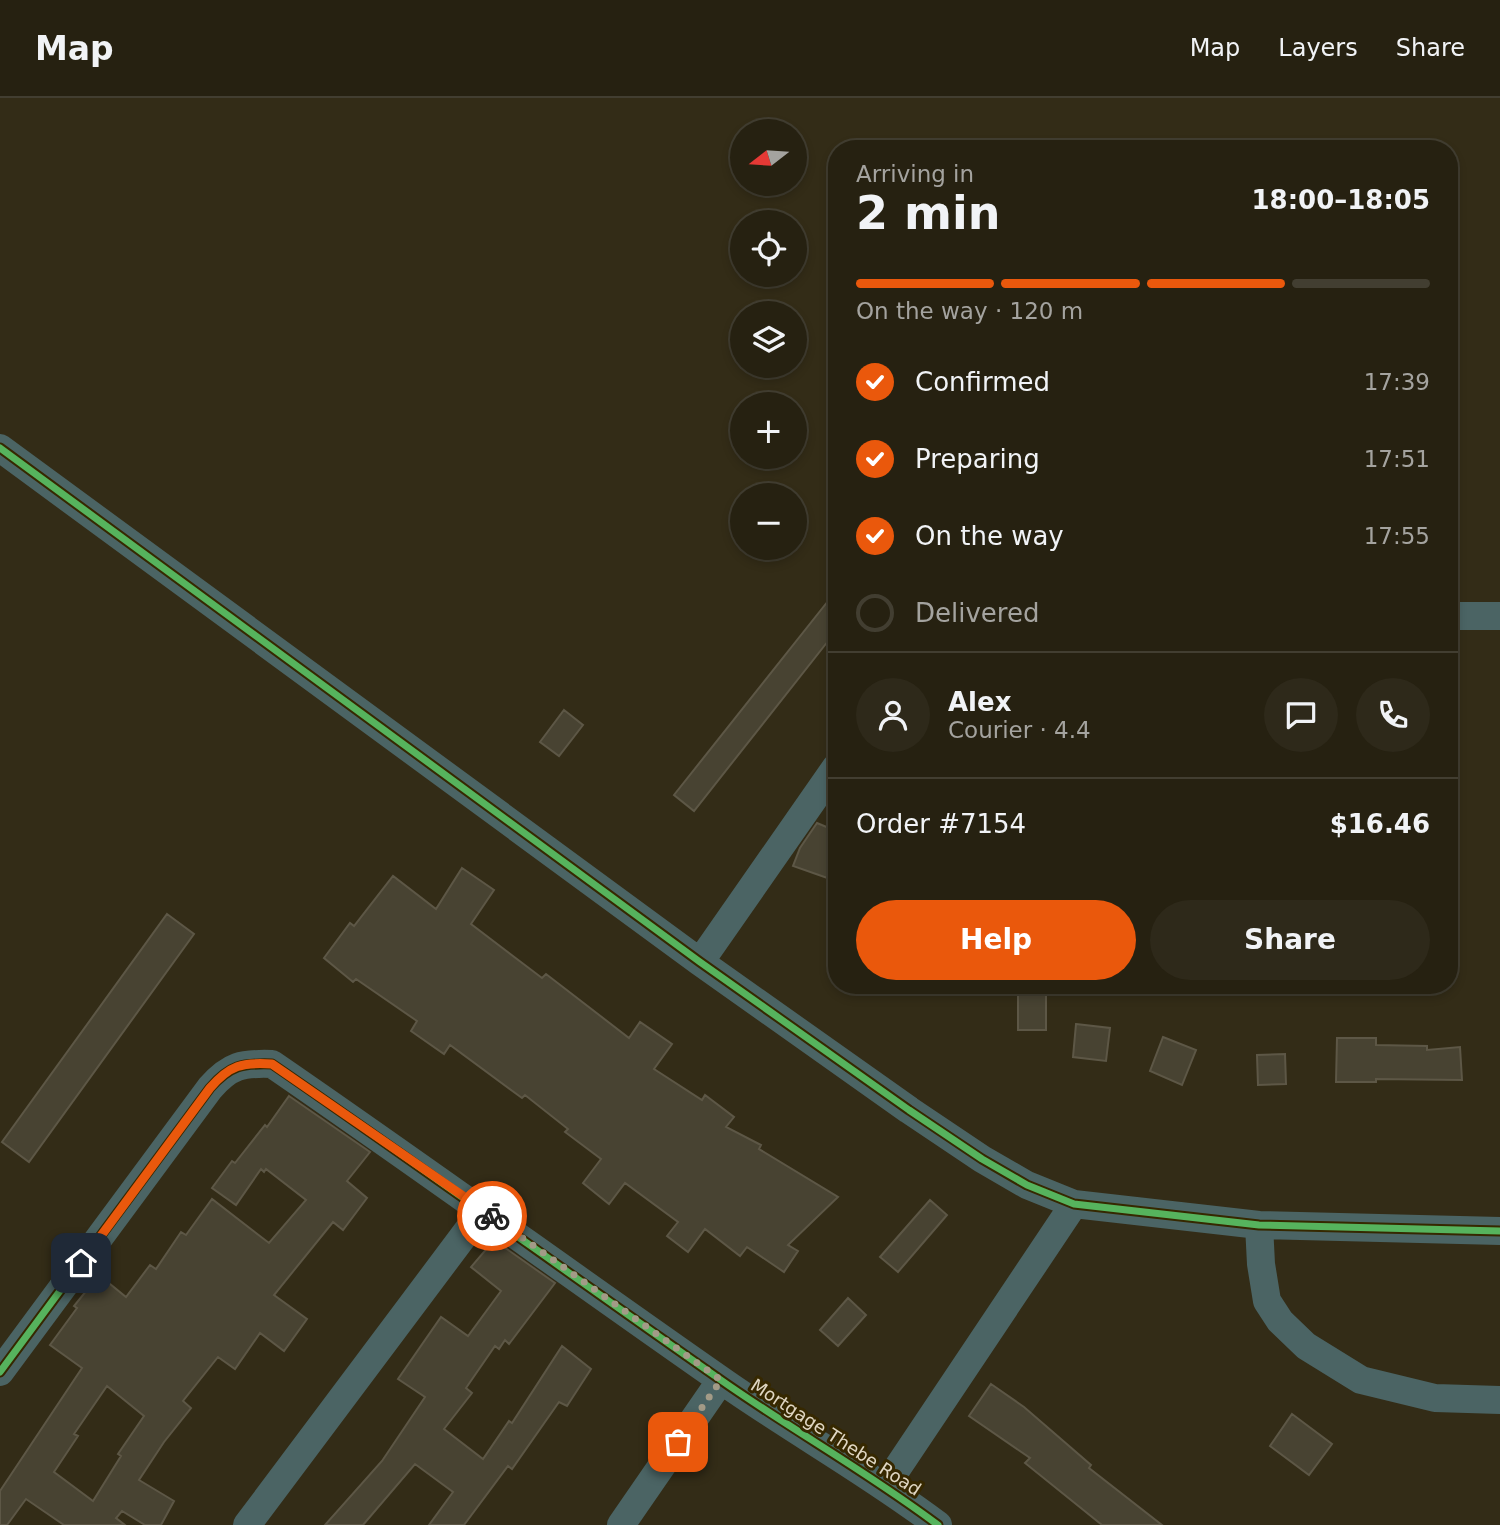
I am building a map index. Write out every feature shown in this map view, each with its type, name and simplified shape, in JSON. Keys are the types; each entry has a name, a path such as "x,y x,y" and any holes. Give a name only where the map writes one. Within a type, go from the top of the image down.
{"street":[{"path":"0,447 700,962 982,1159 1027,1185 1074,1204 1259,1225 1500,1231"},
{"path":"1458,616 1500,616"},
{"path":"700,962 828,778"},
{"name":"Mortgage Thebe Road","path":"0,1372 224,1072 247,1063 272,1064 721,1380 886,1485 938,1525"},
{"path":"886,1485 1074,1204"},
{"path":"247,1525 483,1210"},
{"path":"1259,1225 1267,1301 1280,1321 1306,1346 1361,1380 1435,1398 1500,1400"},
{"path":"621,1525 721,1380"}],"building":[{"path":"828,601 828,641 694,811 674,795"},
{"path":"564,710 583,725 559,756 540,742"},
{"path":"817,823 828,828 828,878 793,866 800,848"},
{"path":"462,868 494,890 471,924 542,978 546,974 629,1038 640,1022 672,1044 654,1069 702,1100 705,1095 734,1117 726,1127 761,1145 759,1149 838,1197 788,1245 798,1251 784,1272 747,1247 740,1256 705,1229 688,1252 667,1236 678,1222 625,1183 609,1204 583,1183 601,1159 565,1132 568,1129 525,1095 522,1098 450,1045 444,1054 411,1031 417,1021 356,979 353,982 324,958 350,923 354,926 393,876 436,909"},
{"path":"167,914 194,934 29,1162 2,1142"},
{"path":"1018,994 1046,994 1046,1030 1018,1030"},
{"path":"1076,1024 1110,1028 1106,1061 1073,1057"},
{"path":"1163,1037 1196,1050 1182,1085 1150,1071"},
{"path":"1337,1038 1376,1038 1376,1045 1427,1046 1427,1050 1460,1047 1462,1080 1376,1079 1376,1082 1336,1082"},
{"path":"1285,1054 1286,1084 1258,1085 1257,1055"},
{"path":"289,1096 370,1152 347,1181 367,1198 343,1230 333,1222 274,1295 307,1319 284,1351 260,1333 235,1369 218,1357 183,1401 191,1408 139,1480 174,1501 161,1525 145,1525 122,1511 116,1518 125,1525 64,1525 26,1499 7,1525 0,1525 0,1491 82,1368 50,1345 77,1308 74,1306 99,1275 126,1297 150,1265 156,1269 181,1232 186,1235 212,1199 269,1243 306,1200 266,1169 264,1172 261,1169 236,1205 212,1188 232,1161 235,1163 265,1125 267,1127","holes":["107,1386 144,1416 118,1454 121,1456 93,1501 54,1472 78,1436 74,1434"]},
{"path":"930,1200 947,1215 898,1272 880,1257"},
{"path":"494,1240 555,1283 509,1344 505,1340 499,1349 495,1346 466,1388 472,1393 444,1429 483,1459 509,1421 512,1423 562,1346 591,1369 567,1406 559,1402 512,1469 508,1466 464,1525 429,1525 453,1492 415,1464 363,1525 325,1525 382,1461 425,1397 398,1379 441,1317 468,1336 501,1291 471,1267"},
{"path":"848,1298 866,1315 838,1346 820,1330"},
{"path":"991,1384 1024,1407 1091,1465 1089,1468 1162,1525 1102,1525 1025,1463 1030,1458 969,1416"},
{"path":"1292,1414 1332,1444 1309,1475 1270,1446"}],"cycle path":[{"path":"0,448 700,962 909,1110 982,1159 1027,1185 1074,1204 1259,1225 1500,1231"},
{"path":"0,1372 210,1088 224,1074 237,1067 272,1064 718,1378 938,1525"}],"way so far":[{"path":"492,1216 721,1380 678,1442"}],"route":[{"path":"81,1263 210,1088 224,1072 247,1063 272,1064 492,1216"}]}
